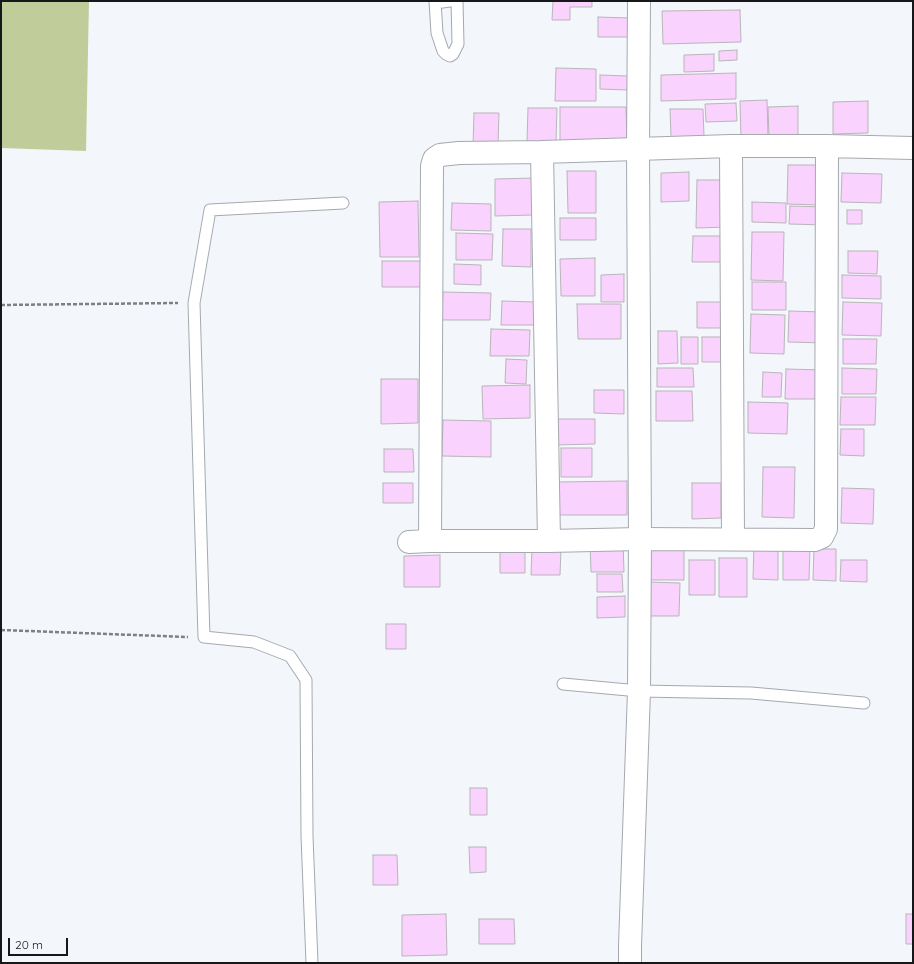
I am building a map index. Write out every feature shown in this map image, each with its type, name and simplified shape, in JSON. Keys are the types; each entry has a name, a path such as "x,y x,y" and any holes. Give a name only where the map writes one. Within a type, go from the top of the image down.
{"street":[{"path":"630,963 638,691 640,539 638,150 639,1"},
{"path":"731,146 733,539"},
{"path":"827,146 826,529 822,537 815,540 640,539 419,541 432,166 434,159 440,155 459,152 638,150 731,146 827,146 913,148"},
{"path":"542,152 549,541"}],"lane":[{"path":"450,1 435,2 437,34 443,51 450,56 453,54 458,44 458,1"},
{"path":"312,963 307,836 306,680 290,656 254,642 204,637 194,303 210,210 343,203"},
{"path":"563,684 638,691 751,692 864,703"}],"path":[{"path":"1,305 194,303"},
{"path":"1,630 204,637"}],"green space":[{"path":"1,1 89,1 86,151 1,148"}],"building":[{"path":"553,1 592,1 592,7 570,7 570,20 552,20"},
{"path":"740,10 741,42 663,44 662,11"},
{"path":"598,17 630,18 629,37 598,37"},
{"path":"737,50 737,60 719,61 719,51"},
{"path":"714,54 714,71 684,72 684,55"},
{"path":"556,68 596,69 596,101 555,101"},
{"path":"736,73 736,99 661,101 661,75"},
{"path":"600,75 628,76 627,90 600,89"},
{"path":"767,100 768,138 741,139 740,101"},
{"path":"868,101 868,133 833,134 833,102"},
{"path":"736,103 737,121 706,122 705,104"},
{"path":"798,106 798,136 769,137 768,107"},
{"path":"560,107 626,107 627,141 560,142"},
{"path":"528,108 557,108 556,142 527,142"},
{"path":"670,109 703,109 704,136 671,137"},
{"path":"474,113 499,113 498,145 473,145"},
{"path":"788,165 820,165 819,205 787,204"},
{"path":"567,171 596,171 596,213 568,213"},
{"path":"689,172 689,201 661,202 661,173"},
{"path":"842,173 882,174 881,203 841,202"},
{"path":"534,178 534,215 495,216 495,179"},
{"path":"697,180 730,180 730,227 696,228"},
{"path":"418,201 419,257 380,257 379,202"},
{"path":"752,202 786,203 786,223 752,222"},
{"path":"452,203 491,204 491,231 451,230"},
{"path":"790,206 825,207 825,225 789,224"},
{"path":"847,210 862,210 862,224 847,224"},
{"path":"560,218 596,218 596,240 560,240"},
{"path":"503,229 531,229 531,267 502,266"},
{"path":"752,232 784,232 783,281 751,280"},
{"path":"456,233 493,234 492,260 456,260"},
{"path":"693,236 727,236 727,262 692,262"},
{"path":"848,251 878,251 877,274 848,273"},
{"path":"595,258 595,296 561,296 560,259"},
{"path":"382,261 421,261 421,287 382,287"},
{"path":"454,264 481,265 481,285 454,284"},
{"path":"624,274 624,302 601,302 601,275"},
{"path":"842,275 881,276 881,299 842,298"},
{"path":"752,282 786,282 786,310 752,310"},
{"path":"443,292 491,293 490,320 442,320"},
{"path":"502,301 536,302 535,325 501,325"},
{"path":"697,302 728,302 728,328 697,328"},
{"path":"843,302 882,303 881,336 842,335"},
{"path":"577,304 621,304 621,339 578,339"},
{"path":"789,311 824,312 823,343 788,342"},
{"path":"751,314 785,315 784,354 750,353"},
{"path":"491,329 530,330 529,356 490,356"},
{"path":"658,331 677,331 678,363 658,364"},
{"path":"681,337 698,337 698,364 681,364"},
{"path":"702,337 730,337 730,362 702,362"},
{"path":"843,339 877,339 876,364 843,364"},
{"path":"506,359 527,360 526,384 505,383"},
{"path":"657,368 693,368 694,387 657,387"},
{"path":"842,368 877,369 876,394 842,394"},
{"path":"786,369 824,370 823,399 785,399"},
{"path":"763,372 782,373 781,397 762,397"},
{"path":"381,379 418,379 418,423 381,424"},
{"path":"530,385 530,418 483,419 482,386"},
{"path":"594,390 624,390 624,414 594,413"},
{"path":"656,391 692,391 693,421 656,421"},
{"path":"841,397 876,397 875,425 840,425"},
{"path":"748,402 788,403 787,434 748,433"},
{"path":"555,419 595,419 595,444 555,445"},
{"path":"443,420 491,421 491,457 442,456"},
{"path":"841,429 864,429 864,456 840,455"},
{"path":"561,448 592,448 592,477 561,477"},
{"path":"384,449 413,449 414,472 384,472"},
{"path":"763,467 795,467 794,518 762,517"},
{"path":"627,481 627,515 558,515 557,482"},
{"path":"383,483 413,483 413,503 383,503"},
{"path":"692,483 721,483 721,518 692,519"},
{"path":"842,488 874,489 873,524 841,523"},
{"path":"500,541 525,542 525,573 500,573"},
{"path":"590,542 623,542 624,572 591,572"},
{"path":"754,542 778,543 778,580 753,579"},
{"path":"650,544 684,544 684,580 650,580"},
{"path":"532,548 561,549 560,575 531,575"},
{"path":"783,548 810,548 809,580 783,580"},
{"path":"814,549 836,549 836,581 813,580"},
{"path":"440,555 440,587 404,587 404,556"},
{"path":"719,558 747,558 747,597 719,597"},
{"path":"689,560 715,560 715,595 689,595"},
{"path":"841,560 867,560 867,582 840,581"},
{"path":"597,574 622,574 623,592 597,592"},
{"path":"649,582 680,583 679,616 649,616"},
{"path":"625,596 625,617 597,618 597,597"},
{"path":"386,624 406,624 406,649 386,649"},
{"path":"470,788 487,788 487,815 470,815"},
{"path":"469,847 486,847 486,872 470,873"},
{"path":"373,855 397,855 398,885 373,885"},
{"path":"446,914 447,955 402,956 402,915"},
{"path":"906,914 913,914 913,944 906,944"},
{"path":"479,919 514,919 515,944 479,944"}]}
